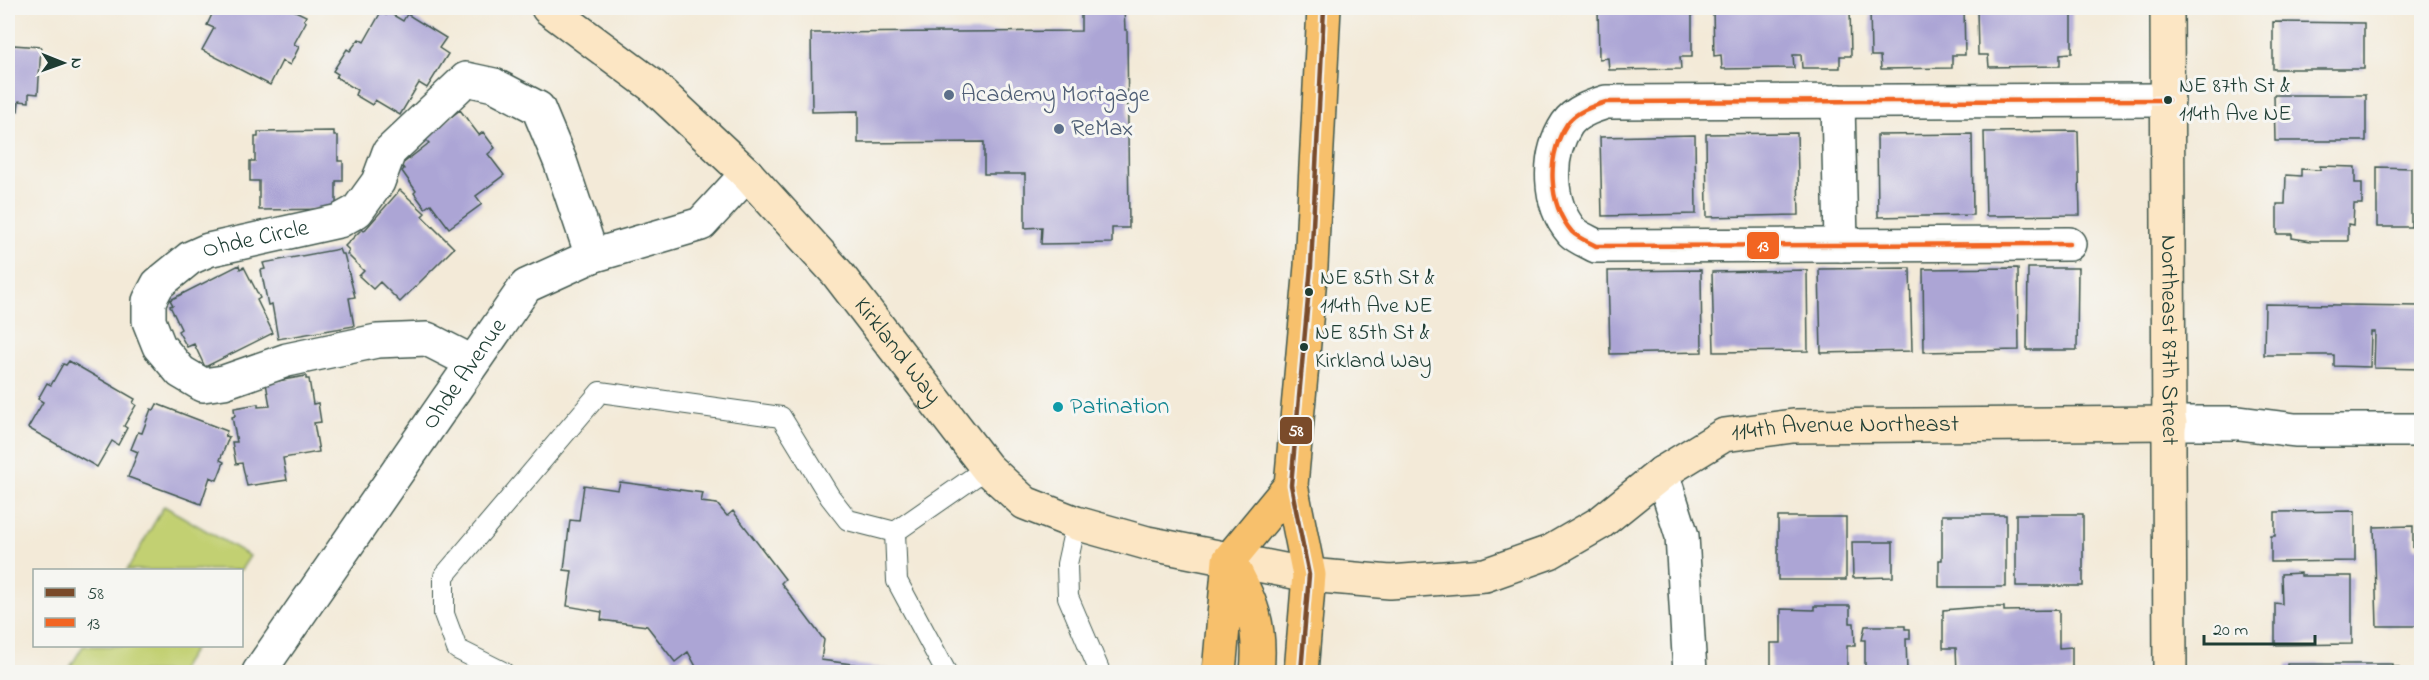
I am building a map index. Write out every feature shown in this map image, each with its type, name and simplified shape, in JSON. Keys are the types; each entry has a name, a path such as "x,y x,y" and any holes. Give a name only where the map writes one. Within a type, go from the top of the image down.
{"main road":[{"path":"1301,672 1309,575 1291,485 1311,266 1324,8"},
{"path":"1219,672 1229,560 1291,485"},
{"path":"1229,560 1252,604 1259,645 1257,672"}],"street":[{"name":"Northeast 87th Street","path":"2167,8 2166,240 2170,423 2170,672"},
{"name":"Kirkland Way","path":"556,10 652,86 747,174 837,273 987,468 1025,503 1076,523 1147,543 1309,575"},
{"name":"Ohde Circle","path":"472,362 427,339 377,341 287,360 224,382 203,385 181,372 159,346 149,321 149,301 158,285 190,258 208,250 328,224 357,210 378,182 389,152 466,79 494,85 538,108 560,161 592,256"},
{"path":"2069,244 1596,246 1574,234 1557,210 1552,164 1567,123 1586,109 1606,102 2168,100"},
{"path":"1838,101 1841,245"},
{"name":"Ohde Avenue","path":"259,672 526,286 592,256 701,224 747,174"},
{"name":"114th Avenue Northeast","path":"1309,575 1390,582 1485,575 1550,552 1600,523 1662,473 1724,435 1793,426 2239,423 2295,430 2421,430"},
{"path":"1662,473 1682,536 1690,672"}],"lane":[{"path":"503,672 457,649 444,614 444,576 600,392 781,417 830,497 848,520 894,532 987,468"},
{"path":"1076,523 1067,564 1068,597 1100,672"},
{"path":"894,532 897,581 946,672"}],"green space":[{"path":"164,506 250,556 242,569 128,569"},
{"path":"82,647 195,647 179,672 67,672"}],"building":[{"path":"215,8 289,8 306,16 304,20 306,22 294,44 299,47 290,65 282,61 270,85 202,50 214,28 207,25"},
{"path":"1081,8 1124,8 1125,30 1127,30 1129,228 1112,228 1112,243 1041,244 1042,227 1025,228 1025,174 984,174 984,142 858,143 858,111 812,112 811,33 1081,31"},
{"path":"1598,8 1692,8 1692,57 1680,57 1681,69 1609,70 1608,58 1599,59"},
{"path":"1713,8 1850,8 1851,56 1840,56 1840,68 1802,68 1801,55 1793,55 1794,68 1722,69 1721,55 1714,56"},
{"path":"1870,8 1964,8 1965,55 1952,55 1952,68 1881,69 1880,56 1871,56"},
{"path":"1977,8 2072,8 2072,53 2060,54 2060,66 1989,67 1988,55 1978,55"},
{"path":"381,12 386,15 388,12 403,21 407,14 446,38 439,48 448,54 427,88 419,83 400,115 375,100 372,105 355,95 357,90 336,77 338,74 333,71 347,49 350,51 359,39 364,42"},
{"path":"2273,22 2364,23 2364,69 2273,69"},
{"path":"13,45 41,47 38,94 29,93 29,102 19,101 18,111 8,110 8,53 12,54"},
{"path":"2274,95 2366,95 2366,141 2275,141"},
{"path":"460,110 479,135 483,132 495,148 488,154 504,175 476,196 482,204 449,228 431,204 425,208 414,193 416,191 402,171 404,169 401,165 429,143 424,138"},
{"path":"334,131 334,136 338,136 338,161 343,161 343,181 336,181 336,209 259,210 259,181 250,181 250,161 255,161 255,137 258,137 258,132"},
{"path":"2078,131 2080,215 1986,216 1984,132"},
{"path":"1797,133 1799,215 1707,217 1706,134"},
{"path":"1972,134 1973,215 1878,217 1877,135"},
{"path":"1695,135 1696,214 1602,216 1600,137"},
{"path":"2320,166 2355,167 2355,183 2362,183 2362,204 2354,204 2353,225 2348,224 2348,241 2311,241 2292,238 2292,234 2277,234 2277,204 2285,204 2286,175 2301,176 2301,169 2320,170"},
{"path":"2377,167 2411,168 2411,227 2377,227"},
{"path":"400,190 425,213 422,216 454,248 400,302 380,282 373,289 359,276 364,271 347,254 349,250 345,246 362,229 364,231"},
{"path":"339,249 341,254 344,254 355,297 349,298 354,326 278,339 272,304 268,305 261,270 265,269 263,263"},
{"path":"239,265 240,269 244,267 260,298 257,300 273,333 205,367 194,344 187,347 178,331 181,329 170,306 173,305 170,300"},
{"path":"1910,268 1912,351 1821,353 1819,269"},
{"path":"2018,268 2019,350 1924,352 1923,269"},
{"path":"2028,268 2078,268 2077,350 2027,350"},
{"path":"1701,270 1702,352 1610,354 1608,271"},
{"path":"1807,270 1808,351 1714,352 1712,272"},
{"path":"2265,304 2422,306 2422,369 2374,368 2375,332 2371,332 2370,367 2334,366 2334,355 2264,355"},
{"path":"69,361 135,399 133,403 136,405 124,426 127,428 118,445 112,441 97,467 28,428 43,402 38,399 47,383 51,385 63,364 66,365"},
{"path":"306,376 306,379 309,379 313,404 318,403 321,422 314,423 319,452 283,458 287,480 247,486 242,463 236,464 232,442 237,442 232,417 235,416 234,408 258,404 258,407 270,406 266,383"},
{"path":"157,404 227,431 225,436 229,437 220,460 224,462 217,480 210,477 201,504 128,477 138,452 131,449 138,432 142,433 151,409 154,410"},
{"path":"620,482 703,493 701,502 717,504 727,516 733,511 785,579 781,583 824,640 821,660 890,669 890,672 699,672 688,652 675,662 647,626 601,620 602,612 567,606 572,571 564,570 570,520 579,521 584,485 618,490"},
{"path":"2355,511 2355,561 2271,562 2271,536 2275,536 2275,512"},
{"path":"2016,514 2083,514 2083,586 2016,586"},
{"path":"1942,515 2006,515 2006,587 1939,587 1939,560 1942,560"},
{"path":"1778,517 1846,517 1846,580 1778,580"},
{"path":"2413,526 2413,548 2421,548 2422,626 2377,626 2374,527"},
{"path":"1852,542 1893,542 1893,577 1853,578"},
{"path":"2301,573 2301,576 2352,576 2352,644 2275,645 2275,603 2282,604 2281,574"},
{"path":"1814,606 1850,606 1850,623 1854,623 1855,646 1847,646 1847,667 1841,667 1841,672 1771,672 1771,643 1781,643 1781,609 1814,610"},
{"path":"2004,607 2004,611 2059,610 2059,648 2072,647 2072,672 1957,672 1956,648 1943,648 1943,610"},
{"path":"1865,626 1905,626 1905,629 1910,629 1910,639 1906,639 1907,672 1865,672 1865,640 1862,640"},
{"path":"2287,664 2392,664 2392,667 2399,667 2399,672 2287,672"}],"transit line":[{"name":"58","path":"1301,672 1309,575 1291,485 1311,266 1324,8"},
{"name":"13","path":"2069,244 1596,246 1574,234 1564,221 1554,194 1553,165 1560,137 1570,120 1585,110 1606,102 2168,100"}],"place":[{"name":"Academy Mortgage","path":"949,95"},
{"name":"NE 87th St & 114th Ave NE","path":"2168,100"},
{"name":"ReMax","path":"1059,129"},
{"name":"NE 85th St & 114th Ave NE","path":"1309,292"},
{"name":"NE 85th St & Kirkland Way","path":"1304,347"},
{"name":"Patination","path":"1058,407"}]}
